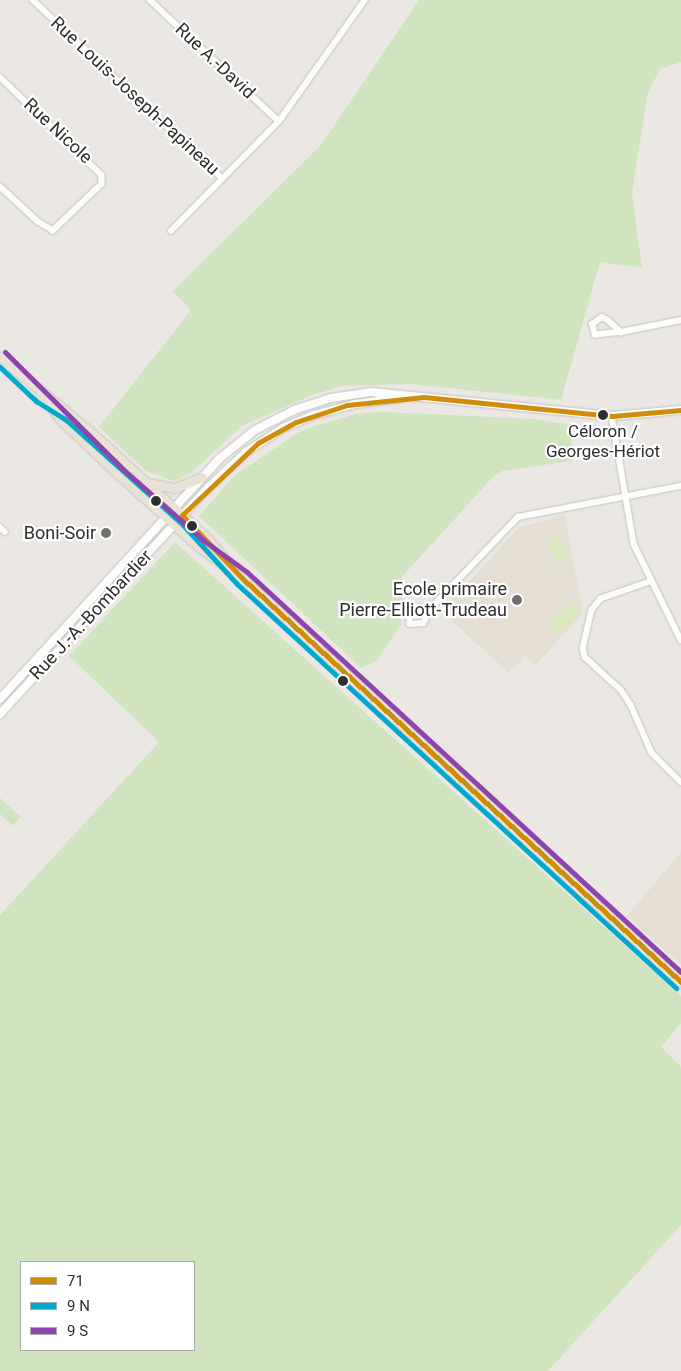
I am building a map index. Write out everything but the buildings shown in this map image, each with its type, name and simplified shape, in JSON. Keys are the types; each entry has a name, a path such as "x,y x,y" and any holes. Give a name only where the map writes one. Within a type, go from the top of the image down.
{"main road":[{"path":"0,357 42,395 70,413 174,508 242,578 681,982"},
{"path":"42,395 62,422 174,525 242,578"},
{"path":"145,482 175,488 202,477"}],"street":[{"name":"Rue Louis-Joseph-Papineau","path":"33,0 222,178 279,121 365,0"},
{"name":"Rue A.-David","path":"150,0 279,121"},
{"name":"Rue Nicole","path":"0,77 102,175 102,184 54,231 38,222 0,187"},
{"path":"171,231 222,178"},
{"path":"621,332 605,318 596,319 592,324 598,336 621,332 681,320"},
{"name":"Rue J.-A.-Bombardier","path":"0,699 165,516 202,477 245,437 300,407 364,392 424,397"},
{"path":"424,397 612,416 681,410"},
{"name":"Rue J.-A.-Bombardier","path":"0,714 182,516 242,456 289,425 347,405 424,397"},
{"path":"612,416 623,496 634,544 650,582 681,640"},
{"path":"434,605 410,612 410,624 421,624 434,605 518,517 681,486"},
{"path":"0,527 5,532"},
{"path":"650,582 601,599 592,610 583,648 585,657 622,690 631,705 652,753 681,782"}],"shaded area":[{"name":"Ecole primaire Pierre-Elliott-Trudeau","path":"565,515 583,613 536,665 525,656 509,673 442,612 519,527"},
{"path":"681,852 681,963 680,964 627,916"}],"green space":[{"path":"419,0 681,0 681,62 660,69 648,93 632,192 642,268 600,262 561,400 411,384 343,386 312,395 242,426 191,473 174,481 146,471 99,427 191,310 173,291 321,145"},
{"path":"382,412 535,419 571,425 572,461 502,471 492,478 400,579 406,602 401,613 401,625 377,661 361,668 199,516 235,475 302,430 356,414"},
{"path":"559,536 569,558 557,563 547,541"},
{"path":"175,542 681,996 681,1023 661,1047 681,1067 681,1225 548,1371 0,1371 0,915 159,742 69,656"},
{"path":"571,602 581,612 558,635 548,625"},
{"path":"0,798 21,817 13,826 0,814"}],"transit line":[{"path":"5,352 124,470 203,540 247,572 681,972"},
{"path":"0,367 36,401 65,419 183,525 237,584 676,988"},
{"name":"71","path":"681,410 612,416 424,397 347,405 296,422 258,443 182,515 242,578 681,982"}],"place":[{"name":"Céloron / Georges-Hériot","path":"603,415"},
{"name":"Boni-Soir","path":"106,533"},
{"name":"Ecole primaire Pierre-Elliott-Trudeau","path":"517,600"}]}
